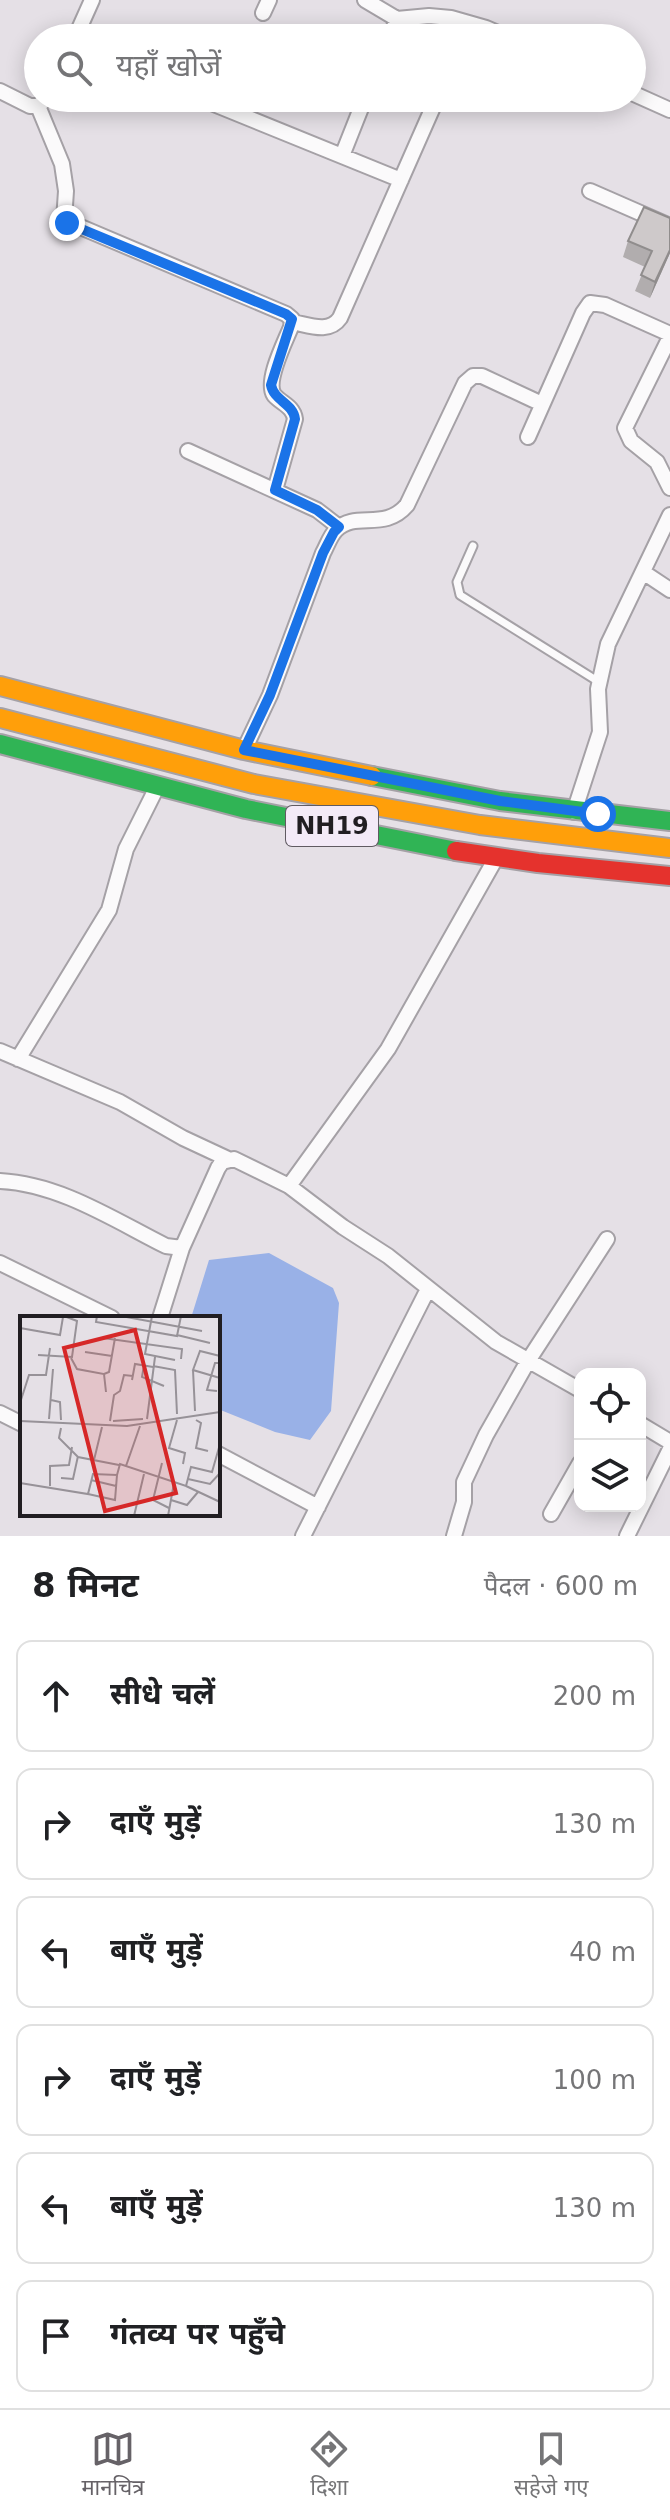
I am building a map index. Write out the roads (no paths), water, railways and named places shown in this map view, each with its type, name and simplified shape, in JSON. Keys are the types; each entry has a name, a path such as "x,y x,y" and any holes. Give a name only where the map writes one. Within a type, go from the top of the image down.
{"main road":[{"path":"0,686 244,750 500,801 670,821"},
{"name":"NH19","path":"0,718 254,784 480,825 670,848"},
{"name":"NH19","path":"1,748 157,787 496,858 670,876"}],"street":[{"path":"81,24 92,0"},
{"path":"365,0 397,19 429,16 469,23"},
{"path":"395,24 397,19"},
{"path":"0,91 24,103"},
{"path":"646,99 670,110"},
{"path":"46,112 66,185 64,220 286,314 292,322 323,327 335,325 431,112"},
{"path":"234,112 401,180"},
{"path":"342,156 359,112"},
{"path":"590,191 670,226"},
{"path":"528,437 583,313 590,303 605,305 670,336 625,428 631,441 657,462 670,488"},
{"path":"275,490 295,419 293,410 277,398 271,385 292,322"},
{"path":"244,750 270,695 323,553 334,532 339,527 362,520 394,518 402,512 465,383 473,376 482,376 542,404"},
{"path":"188,451 317,510 339,527"},
{"path":"574,812 600,732 600,682 608,644 670,515"},
{"path":"643,572 670,590"},
{"path":"18,1059 109,910 126,849 157,787"},
{"path":"289,1186 388,1049 496,858"},
{"path":"0,1051 120,1102 183,1138 289,1186 388,1256 496,1342 574,1387"},
{"path":"161,1316 182,1248 218,1168 228,1159"},
{"path":"0,1181 31,1185 70,1198 166,1246 182,1248"},
{"path":"454,1536 462,1511 467,1472 528,1361 607,1239"},
{"path":"0,1263 108,1316"},
{"path":"303,1536 428,1289"},
{"path":"0,1413 20,1423"},
{"path":"646,1428 670,1442"},
{"path":"627,1536 670,1449"},
{"path":"220,1455 318,1507"},
{"path":"551,1514 574,1474"}],"lane":[{"path":"473,546 457,582 460,595 600,682"}],"water":[{"path":"269,1253 333,1288 339,1303 331,1411 310,1440 275,1432 220,1410 220,1316 192,1316 209,1260"}]}
